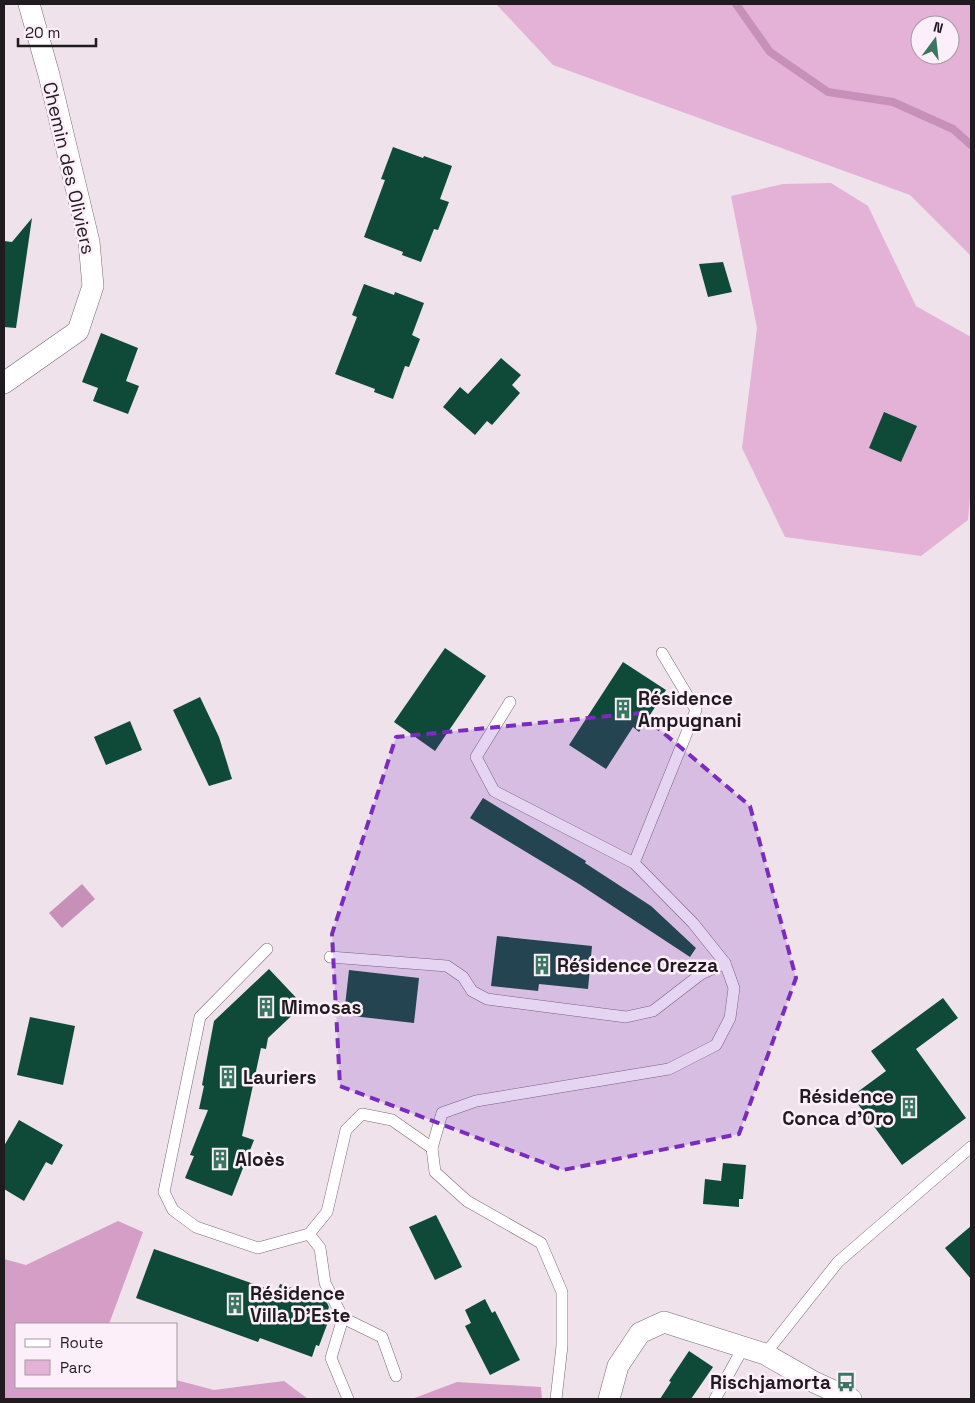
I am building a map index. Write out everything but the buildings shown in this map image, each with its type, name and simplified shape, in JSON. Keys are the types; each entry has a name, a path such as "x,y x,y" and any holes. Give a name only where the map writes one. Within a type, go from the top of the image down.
{"street":[{"name":"Chemin des Oliviers","path":"4,383 78,331 93,286 89,242 49,75 29,4"},
{"path":"609,1399 618,1366 640,1333 664,1322 765,1354 814,1382 851,1399"}],"lane":[{"path":"634,863 696,710 662,653"},
{"path":"510,702 476,757 494,791 634,863 693,923 724,963 734,988 730,1018 716,1045 669,1069 476,1101 442,1113 432,1148 435,1172 467,1201 541,1243 562,1292 562,1346 556,1399"},
{"path":"266,948 200,1017 164,1192 173,1210 196,1227 258,1248 309,1234 326,1212 346,1130 362,1114 392,1120 432,1148"},
{"path":"330,957 448,966 463,977 472,991 487,999 626,1017 653,1011 701,974 724,963"},
{"path":"765,1354 838,1262 971,1147"},
{"path":"309,1234 320,1248 325,1283 344,1318 382,1337 396,1376"},
{"path":"344,1318 331,1358 348,1399"},
{"path":"715,1399 744,1346"}],"highlighted area":[{"path":"640,713 750,806 796,978 739,1134 563,1170 340,1086 332,934 396,737"}],"green space":[{"path":"496,4 971,4 971,256 910,195 553,65"},
{"path":"831,183 868,206 916,306 971,337 971,488 968,520 921,556 785,537 742,448 757,328 731,196 783,184"}],"shaded area":[{"path":"82,884 95,899 62,928 49,913"},
{"path":"118,1221 143,1232 109,1323 15,1323 15,1388 178,1388 178,1381 214,1390 284,1381 308,1399 4,1399 4,1259 26,1265"},
{"path":"457,1382 541,1387 542,1399 412,1399"}],"waterway":[{"path":"736,4 770,52 828,92 893,102 953,129 971,145"}],"place":[{"name":"Résidence Ampugnani","path":"623,709"},
{"name":"Résidence Orezza","path":"542,965"},
{"name":"Mimosas","path":"266,1007"},
{"name":"Lauriers","path":"228,1077"},
{"name":"Résidence Conca d'Oro","path":"909,1107"},
{"name":"Aloès","path":"220,1159"},
{"name":"Résidence Villa D'Este","path":"235,1304"},
{"name":"Rischjamorta","path":"846,1382"}]}
